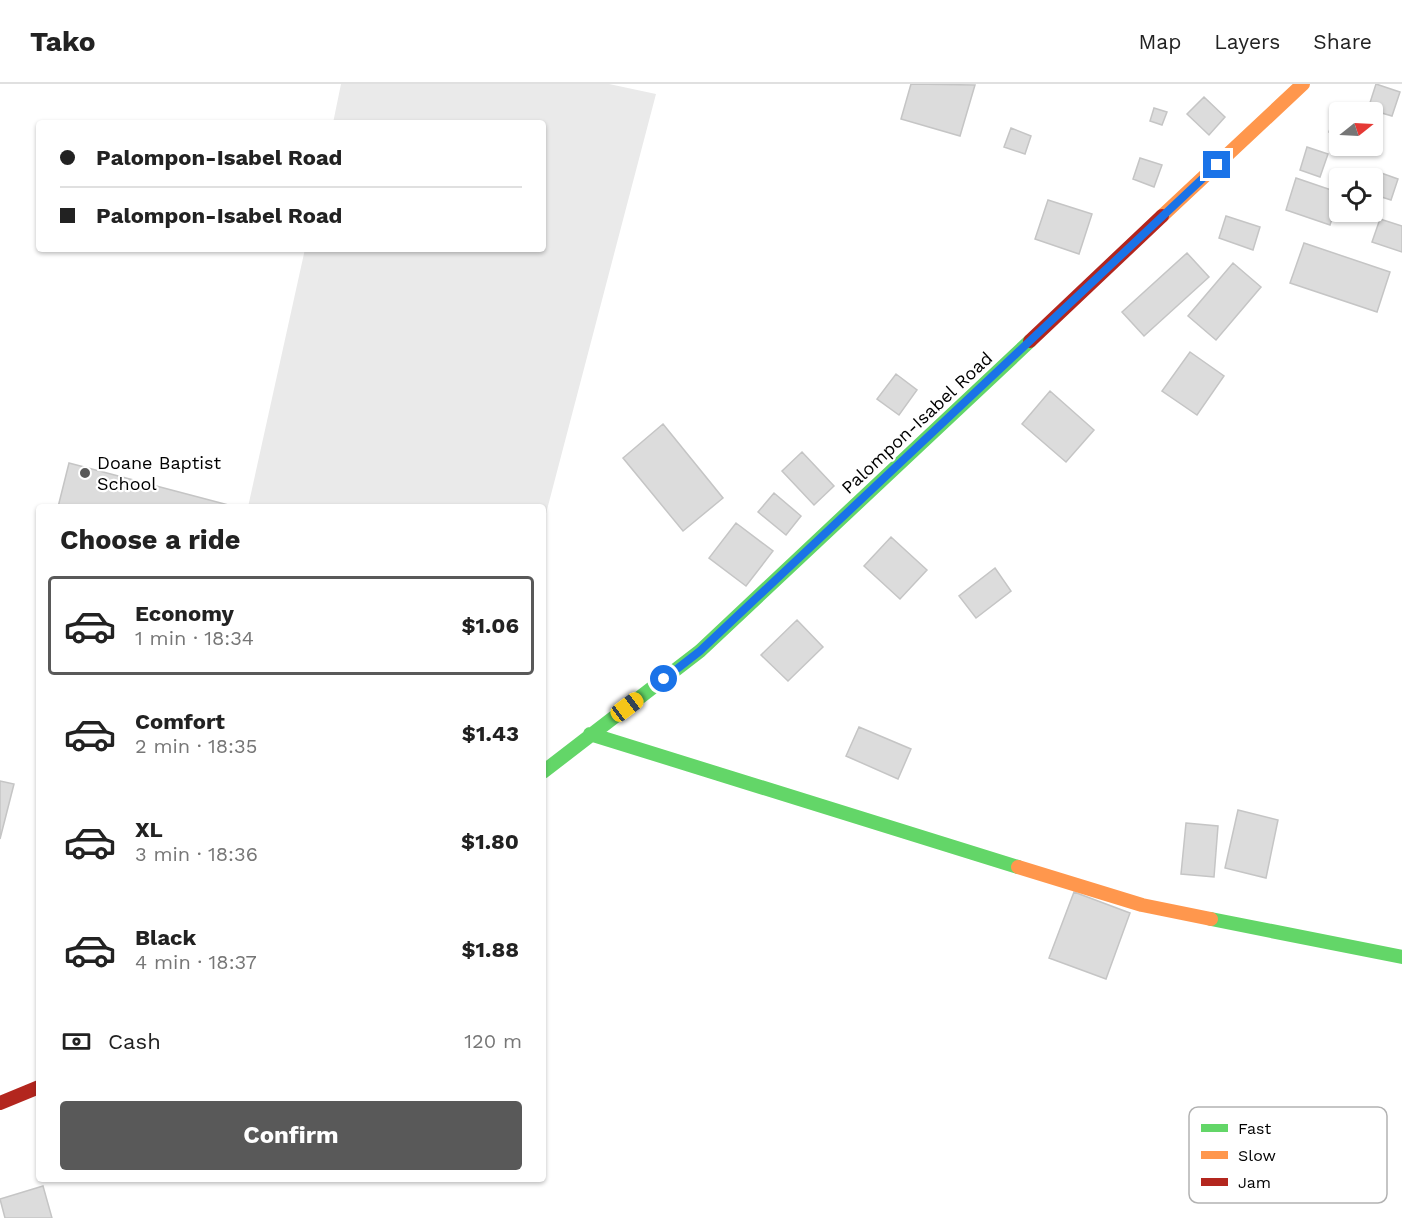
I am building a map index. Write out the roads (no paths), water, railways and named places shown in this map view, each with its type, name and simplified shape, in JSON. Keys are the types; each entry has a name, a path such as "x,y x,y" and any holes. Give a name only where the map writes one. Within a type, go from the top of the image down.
{"main road":[{"name":"Palompon-Isabel Road","path":"546,770 700,651 1303,84"},
{"path":"590,734 1142,904 1402,957"},
{"path":"0,1103 36,1088"}],"place":[{"name":"Doane Baptist School","path":"85,473"}]}
